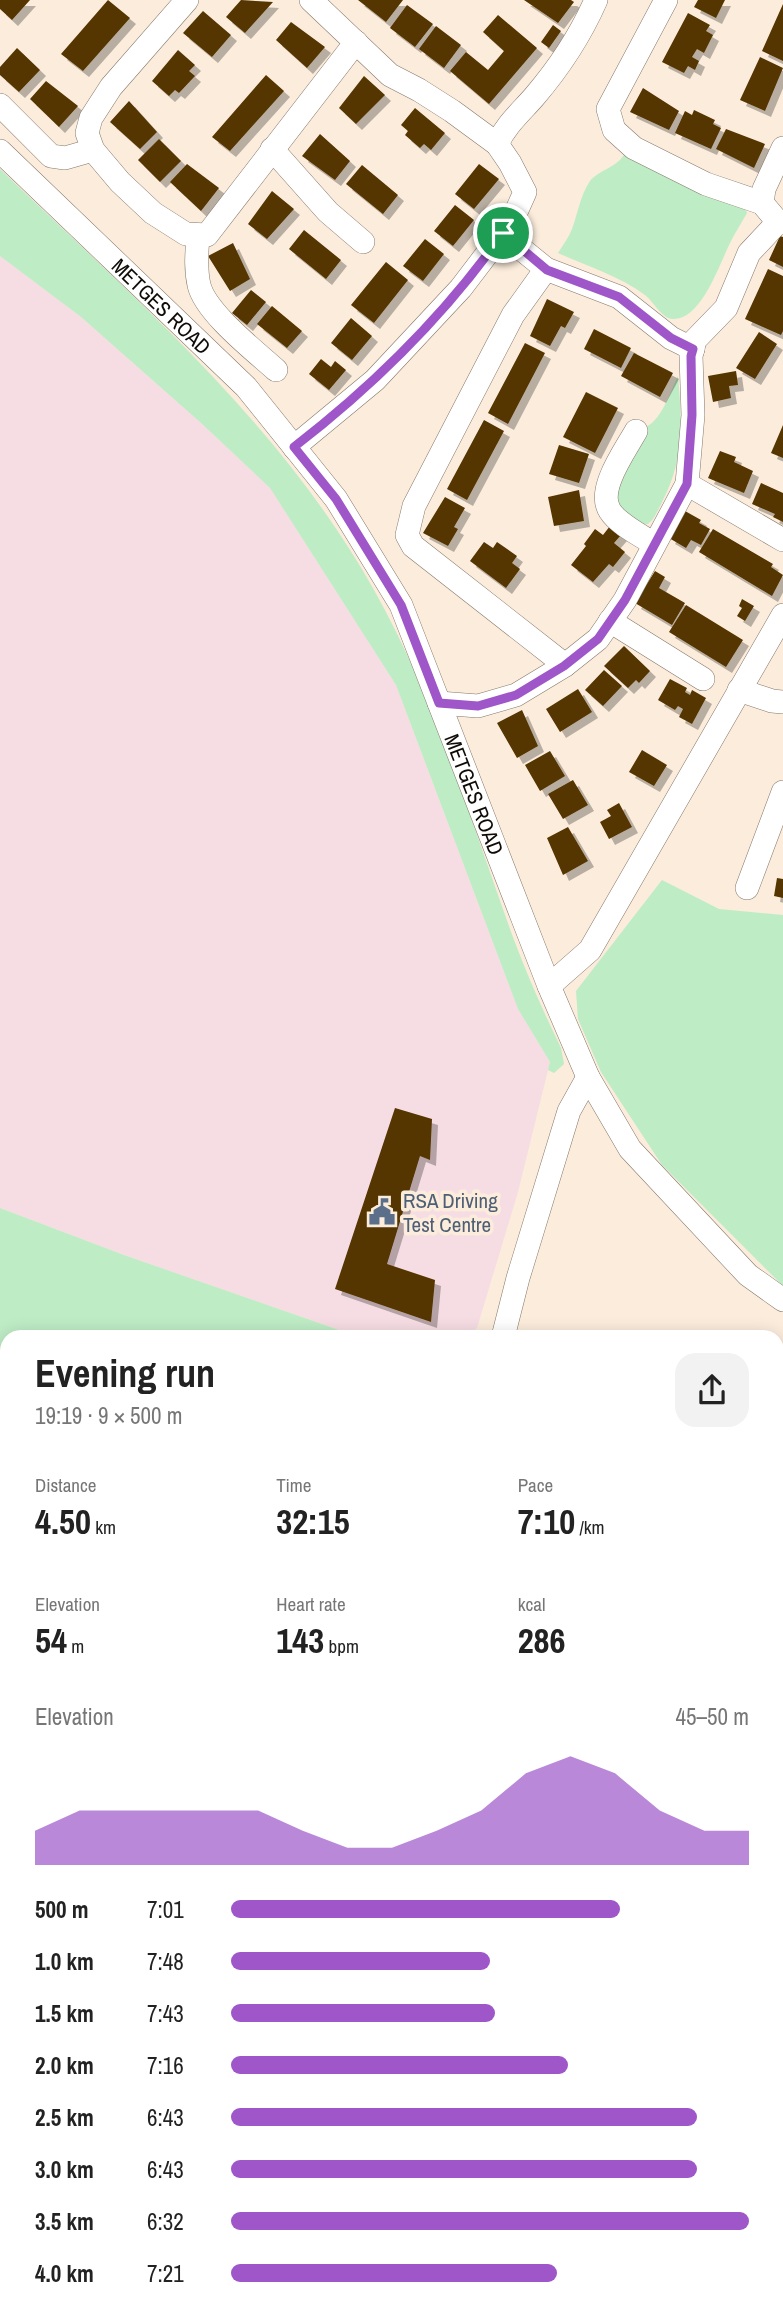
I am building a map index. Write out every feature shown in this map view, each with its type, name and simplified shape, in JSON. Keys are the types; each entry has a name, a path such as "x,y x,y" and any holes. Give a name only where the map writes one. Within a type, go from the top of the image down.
{"main road":[{"path":"0,1711 0,1720"}],"street":[{"path":"187,0 111,87 91,118 87,133 93,150 120,182 153,213 186,234 207,235 356,42"},
{"path":"294,447 375,380 461,288 512,221 525,192 510,163 496,144 452,111 390,75 311,0"},
{"path":"496,144 504,129 534,97 564,56 596,0"},
{"path":"439,703 478,706 516,695 565,665 598,639 625,600 687,484 692,415 691,356 695,340 726,308 749,253 780,222 762,203 706,184 634,148 614,130 608,109 666,0"},
{"path":"0,105 51,156 65,158 93,150"},
{"path":"762,203 764,189 783,148"},
{"path":"272,149 328,212 363,242"},
{"name":"METGES ROAD","path":"0,151 246,387 336,499 401,605 549,986 588,1077 630,1149 748,1275 783,1300"},
{"path":"503,233 547,270 619,297 671,338 693,349"},
{"path":"198,235 199,286 207,302 237,335 276,370"},
{"path":"547,270 513,315 414,506 407,535 413,546 565,665"},
{"path":"636,431 609,482 605,496 610,512 654,544"},
{"path":"687,484 783,540"},
{"path":"549,986 590,950 783,615"},
{"path":"610,621 703,678"},
{"path":"738,690 783,702"},
{"path":"747,888 783,792"},
{"path":"505,1330 569,1111 588,1077"}],"shaded area":[{"path":"0,256 81,317 270,488 396,685 518,1009 550,1062 518,1192 474,1330 339,1330 124,1255 0,1208"}],"green space":[{"path":"625,153 745,208 747,213 709,288 693,310 683,317 669,318 635,288 558,253 571,232 581,199 590,181 618,162"},
{"path":"0,169 153,316 250,418 295,472 337,530 374,590 434,718 514,940 561,1048 564,1064 554,1073 548,1070 550,1062 518,1009 396,685 270,488 81,317 0,256"},
{"path":"678,376 681,416 676,466 671,483 653,519 648,524 639,525 614,506 617,479 643,428 660,414"},
{"path":"662,880 719,909 783,915 783,1286 662,1165 601,1072 578,1019 576,991"},
{"path":"0,1208 124,1255 339,1330 0,1330"}],"building":[{"path":"0,0 30,0 12,20 0,9"},
{"path":"108,0 130,18 83,71 61,54"},
{"path":"241,0 273,2 245,33 226,17"},
{"path":"358,0 403,0 386,22"},
{"path":"524,0 571,0 574,2 558,23"},
{"path":"698,0 725,0 716,18 694,7"},
{"path":"783,4 783,61 762,51"},
{"path":"407,5 433,24 415,47 390,28"},
{"path":"203,11 231,35 212,57 183,33"},
{"path":"688,13 710,25 706,31 713,35 704,53 697,49 692,57 699,61 695,70 688,66 684,73 662,62"},
{"path":"498,15 537,48 489,104 450,71 466,52 488,70 504,51 483,32"},
{"path":"291,22 325,47 307,68 276,40"},
{"path":"553,25 561,31 549,48 541,42"},
{"path":"436,26 461,45 444,68 419,49"},
{"path":"17,48 40,70 19,92 0,75 0,67"},
{"path":"178,50 195,65 189,71 195,76 179,93 175,90 169,96 152,81"},
{"path":"760,57 783,68 765,111 740,100"},
{"path":"266,75 284,91 230,151 212,137"},
{"path":"364,76 385,95 356,124 339,108"},
{"path":"46,81 78,106 59,127 30,99"},
{"path":"643,88 679,111 669,130 630,112"},
{"path":"129,101 157,132 140,149 110,122"},
{"path":"415,108 445,133 431,150 424,144 420,148 405,135 408,131 401,125"},
{"path":"694,110 715,120 713,124 721,128 711,149 675,133 685,111 692,115"},
{"path":"726,129 765,144 754,168 716,149"},
{"path":"320,134 350,161 335,180 302,156"},
{"path":"159,139 181,161 160,182 138,160"},
{"path":"187,164 219,188 201,211 170,182"},
{"path":"479,164 499,179 474,209 455,194"},
{"path":"362,165 398,195 383,214 346,184"},
{"path":"272,191 294,209 267,239 248,224"},
{"path":"455,205 474,220 453,246 434,231"},
{"path":"304,230 341,260 326,279 289,249"},
{"path":"780,236 783,237 783,267 769,260"},
{"path":"425,239 444,254 423,281 403,266"},
{"path":"233,243 250,279 230,291 208,256"},
{"path":"386,262 408,280 374,323 351,305"},
{"path":"768,269 783,276 781,335 745,319"},
{"path":"251,290 266,302 247,325 232,313"},
{"path":"547,299 574,312 565,328 561,326 550,346 530,336"},
{"path":"272,306 302,331 287,348 257,324"},
{"path":"351,318 372,336 352,360 331,343"},
{"path":"594,329 631,348 621,368 584,349"},
{"path":"759,332 777,344 755,379 736,368"},
{"path":"525,343 545,353 508,424 488,413"},
{"path":"634,353 673,373 660,397 621,376"},
{"path":"321,359 331,367 335,361 346,370 329,390 309,374"},
{"path":"736,371 738,385 729,386 731,398 713,402 708,376"},
{"path":"586,392 618,408 595,453 563,437"},
{"path":"484,420 504,431 467,500 447,489"},
{"path":"783,425 783,458 771,453"},
{"path":"559,445 589,454 579,483 549,474"},
{"path":"720,451 736,457 734,462 753,471 744,493 708,478"},
{"path":"761,483 783,493 783,522 773,517 775,514 752,504"},
{"path":"579,490 584,521 554,526 548,497"},
{"path":"445,497 465,508 454,527 458,529 448,546 423,533"},
{"path":"685,511 710,529 701,545 691,540 686,548 669,538"},
{"path":"610,526 621,535 614,543 625,552 613,567 609,564 593,582 571,565 595,529 603,535"},
{"path":"713,529 773,564 771,567 783,575 772,596 699,552"},
{"path":"484,542 493,548 497,542 517,556 512,563 520,569 506,588 470,561"},
{"path":"655,571 665,577 659,588 685,603 672,625 635,603"},
{"path":"742,599 754,606 745,621 737,616 742,608 739,606"},
{"path":"686,605 743,640 726,667 669,632"},
{"path":"624,646 650,671 639,683 636,680 628,688 604,666"},
{"path":"604,670 622,686 603,706 585,690"},
{"path":"670,679 687,688 685,692 690,695 692,690 706,698 692,724 679,717 683,709 678,706 675,710 658,700"},
{"path":"578,689 592,712 560,732 546,709"},
{"path":"522,710 538,746 517,758 497,723"},
{"path":"642,750 667,765 654,786 629,772"},
{"path":"550,751 565,776 540,791 525,765"},
{"path":"573,780 588,805 563,819 548,794"},
{"path":"619,803 632,827 609,839 600,822 611,816 607,810"},
{"path":"568,827 588,861 563,875 547,838"},
{"path":"777,878 783,879 783,898 774,896"},
{"name":"RSA Driving Test Centre","path":"395,1108 432,1119 430,1160 420,1156 387,1264 435,1280 431,1322 335,1289"}],"place":[{"name":"RSA Driving Test Centre","path":"382,1212"}],"route":[{"path":"503,233 547,270 619,297 671,338 693,349 687,484 625,600 598,639 564,666 516,695 478,706 439,703 401,605 336,499 294,447 375,380 461,288 503,233"}]}
